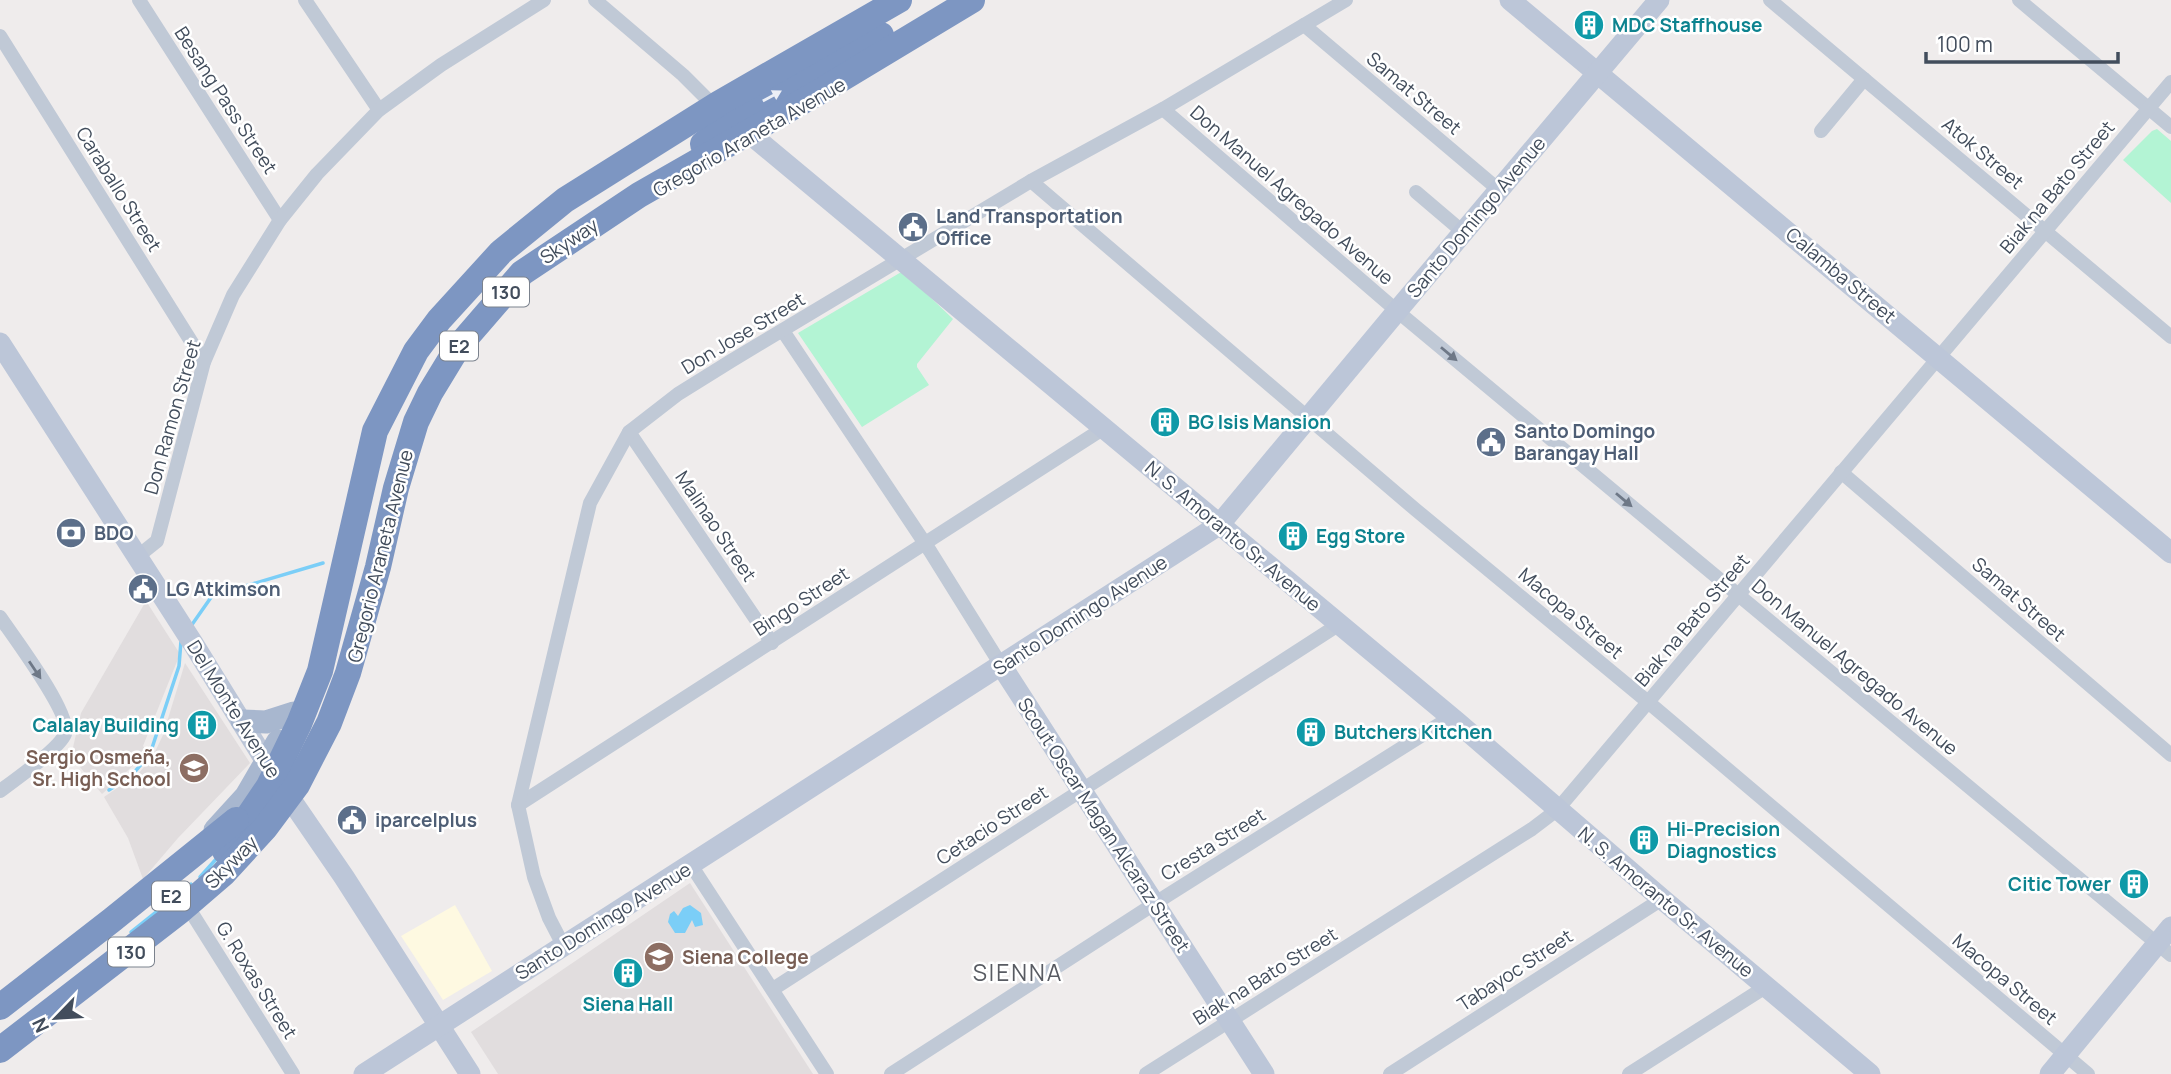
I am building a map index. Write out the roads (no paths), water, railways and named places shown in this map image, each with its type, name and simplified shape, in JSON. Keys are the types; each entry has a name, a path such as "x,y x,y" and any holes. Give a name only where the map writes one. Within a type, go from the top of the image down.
{"highway":[{"name":"Skyway","path":"0,1018 163,891 202,857 270,771 320,671 375,431 416,351 439,320 501,252 565,200 718,104 899,0"},
{"path":"639,195 741,113 942,0"},
{"name":"Skyway","path":"0,1052 223,874 265,828 296,785 329,723 348,673 378,567 406,450 416,422 444,368 484,315 522,272 639,195 826,88 972,0"},
{"name":"Skyway","path":"0,1030 57,988 223,854 269,786 296,719"},
{"name":"Skyway","path":"0,1008 227,829 253,803 275,774 329,723"},
{"name":"Skyway","path":"0,998 149,885 211,830 270,771"}],"main road":[{"name":"Gregorio Araneta Avenue","path":"296,719 330,608 362,463 391,388 411,352 459,293 505,243 564,196 717,108 891,0"},
{"name":"Gregorio Araneta Avenue","path":"0,1052 188,907 257,843 291,798 337,712 351,671 399,468 422,404 463,337 491,305 577,238 746,131 849,79 981,0"},
{"path":"242,721 296,719"},
{"path":"257,843 252,822 270,771"},
{"name":"130","path":"0,1008 149,895 202,845 270,771"}],"street":[{"name":"Besang Pass Street","path":"139,0 280,220"},
{"path":"305,0 379,110"},
{"name":"Don Ramon Street","path":"137,557 158,541 204,362 233,295 280,220 317,174 379,110 441,65 544,0"},
{"name":"N. S. Amoranto Sr. Avenue","path":"595,0 683,75 717,108 1451,717 1870,1074"},
{"name":"Don Jose Street","path":"563,945 549,918 534,877 518,805 590,503 629,432 678,394 1031,181 1163,109 1346,0"},
{"name":"Calamba Street","path":"1510,0 2171,552"},
{"name":"Santo Domingo Avenue","path":"364,1074 1219,525 1396,310 1659,0"},
{"name":"Atok Street","path":"1770,0 2171,337"},
{"path":"2019,0 2171,127"},
{"name":"Samat Street","path":"1304,25 1499,190"},
{"name":"Caraballo Street","path":"0,36 204,362"},
{"path":"1821,131 1864,79"},
{"name":"Biak na Bato Street","path":"1146,1074 1532,829 1557,810 2171,82"},
{"name":"Don Manuel Agregado Avenue","path":"1163,109 1396,310 2164,949"},
{"name":"Macopa Street","path":"1031,181 1307,418 2088,1074"},
{"path":"1416,192 1463,232"},
{"name":"Scout Oscar Magan Alcaraz Street","path":"783,331 925,544 1264,1074"},
{"name":"Del Monte Avenue","path":"0,343 242,721 270,771 291,798 470,1074"},
{"name":"Bingo Street","path":"518,805 1104,428"},
{"name":"Malinao Street","path":"629,432 772,642"},
{"name":"Samat Street","path":"1841,472 2171,755"},
{"path":"0,617 64,716 66,730 58,744 0,791"},
{"name":"Cetacio Street","path":"773,989 1338,625"},
{"name":"Cresta Street","path":"891,1074 1451,717"},
{"path":"691,865 827,1074"},
{"name":"Tabayoc Street","path":"1390,1074 1662,899"},
{"name":"G. Roxas Street","path":"188,907 293,1074"},
{"path":"2050,1074 2164,949 2171,927"},
{"path":"1629,1074 1767,986"}],"water":[{"path":"690,905 701,913 703,925 695,927 692,920 685,933 675,933 668,922 670,914 674,911 678,916 683,908"}],"waterway":[{"path":"191,626 212,596 323,563"},
{"path":"109,790 132,775 150,754 179,666 181,641"},
{"path":"200,877 218,857"},
{"path":"131,932 191,884"}],"place":[{"name":"MDC Staffhouse","path":"1589,25"},
{"name":"Land Transportation Office","path":"913,227"},
{"name":"BG Isis Mansion","path":"1165,422"},
{"name":"Santo Domingo Barangay Hall","path":"1491,442"},
{"name":"BDO","path":"71,533"},
{"name":"Egg Store","path":"1293,536"},
{"name":"LG Atkimson","path":"143,589"},
{"name":"Calalay Building","path":"202,725"},
{"name":"Butchers Kitchen","path":"1311,732"},
{"name":"Sergio Osmeña, Sr. High School","path":"194,768"},
{"name":"iparcelplus","path":"352,820"},
{"name":"Hi-Precision Diagnostics","path":"1644,840"},
{"name":"Citic Tower","path":"2134,884"},
{"name":"Siena College","path":"659,957"},
{"name":"Siena Hall","path":"628,973"}],"district":[{"name":"SIENNA","path":"1018,972"}]}
